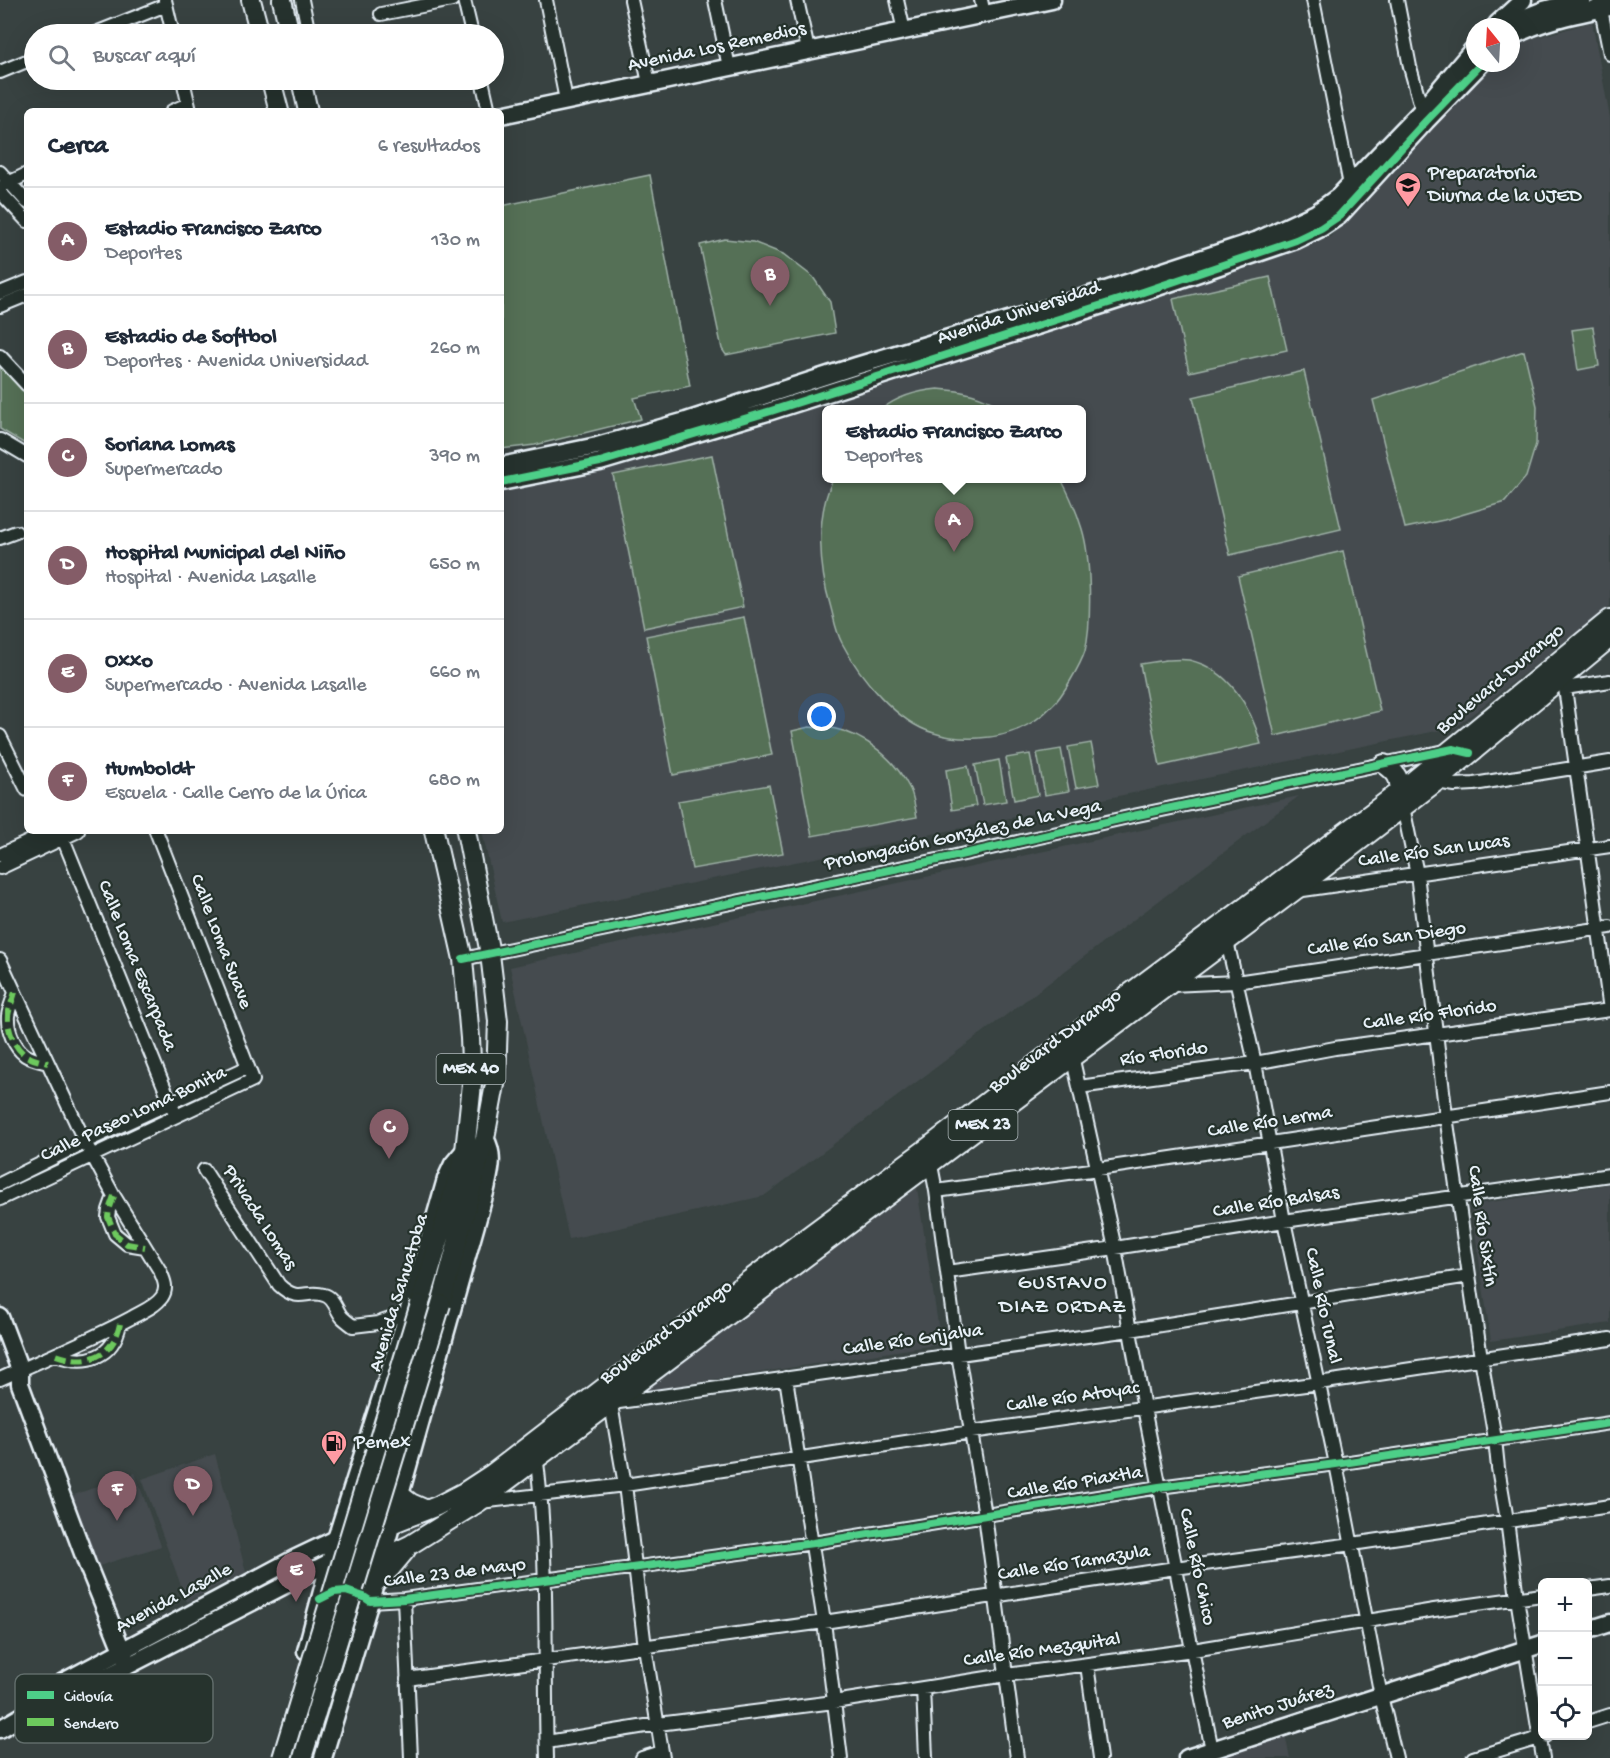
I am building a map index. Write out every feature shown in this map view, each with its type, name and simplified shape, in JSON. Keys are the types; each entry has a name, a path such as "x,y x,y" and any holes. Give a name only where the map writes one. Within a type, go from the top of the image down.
{"main road":[{"path":"251,0 257,24"},
{"path":"282,0 288,24"},
{"path":"274,90 278,108"},
{"name":"Boulevard Durango","path":"1558,680 1610,619"},
{"name":"Boulevard Durango","path":"330,1562 381,1558 410,1545 479,1502 536,1450 1070,1049 1225,933 1293,892 1461,751 1558,680 1610,638"},
{"name":"Boulevard Durango","path":"1070,1049 1169,985 1264,894 1401,800 1436,782 1461,751"},
{"path":"1384,764 1398,777 1401,800"},
{"name":"Avenida Sahuatoba","path":"282,1758 414,1308 450,1204 465,1151 472,1084 463,959 435,834"},
{"name":"Avenida Sahuatoba","path":"302,1758 446,1308 485,1138 496,1079 498,1021 490,954 467,834"},
{"name":"Boulevard Durango","path":"336,1539 391,1524 427,1510 464,1492 536,1450"},
{"path":"401,1488 411,1503 427,1510"},
{"path":"372,1592 410,1545"}],"street":[{"path":"302,0 307,24"},
{"path":"381,14 452,0"},
{"path":"464,0 470,24"},
{"path":"546,0 566,100"},
{"path":"632,0 649,83"},
{"path":"715,0 729,67"},
{"path":"797,0 808,50"},
{"path":"897,0 904,30"},
{"name":"Avenida Los Remedios","path":"504,114 904,30 983,7 1052,0"},
{"path":"1313,0 1350,185"},
{"path":"1397,0 1410,67 1422,110"},
{"path":"1503,18 1523,0"},
{"path":"1520,19 1544,10 1582,0"},
{"path":"116,24 165,2 170,24"},
{"path":"1520,33 1603,5 1610,54"},
{"name":"Avenida Universidad","path":"858,374 1258,240 1317,213 1338,197 1422,110 1466,57"},
{"path":"0,72 24,62"},
{"name":"Avenida Universidad","path":"504,481 599,454 686,421 1143,292 1296,240 1339,216 1473,72"},
{"path":"185,90 189,108"},
{"path":"484,90 488,108"},
{"path":"0,172 5,185 24,200"},
{"path":"5,185 24,176"},
{"path":"0,192 24,218"},
{"path":"0,293 24,283"},
{"path":"0,306 24,296"},
{"path":"0,356 24,382"},
{"path":"0,440 24,454"},
{"name":"Avenida Universidad","path":"504,466 599,454"},
{"path":"0,538 16,532"},
{"path":"1610,681 1558,680 1575,767 1587,849 1604,928 1610,1010"},
{"path":"0,736 24,784"},
{"name":"Prolongación González de la Vega","path":"463,959 942,859 1133,816 1384,764 1461,751"},
{"path":"1436,782 1455,785 1474,784 1610,762"},
{"name":"Calle Río Sixtín","path":"1401,800 1417,874 1446,1116 1517,1598 1534,1647 1538,1686"},
{"path":"0,855 52,834"},
{"path":"0,868 52,834"},
{"name":"Calle Loma Escarpada","path":"54,834 176,1116"},
{"name":"Calle Loma Suave","path":"157,834 253,1077 252,1081"},
{"name":"Calle Río San Lucas","path":"1264,894 1293,892 1610,846"},
{"name":"Calle Río San Diego","path":"1169,985 1236,982 1604,928"},
{"name":"Calle Río Tunal","path":"1225,933 1255,1063 1284,1221 1396,1758"},
{"path":"0,960 85,1142 114,1196 165,1281 162,1297 155,1304 120,1324 12,1377"},
{"path":"15,992 8,1016 9,1026 17,1046 25,1054 48,1064"},
{"name":"Calle Río Florido","path":"1255,1063 1335,1048 1610,1010"},
{"name":"Calle Río Chico","path":"1070,1049 1098,1169 1212,1750"},
{"name":"Río Florido","path":"1079,1087 1255,1063"},
{"name":"Calle Paseo Loma Bonita","path":"0,1184 248,1067"},
{"name":"Calle Paseo Loma Bonita","path":"0,1199 252,1081"},
{"name":"Calle Río Lerma","path":"936,1191 1610,1092"},
{"path":"929,1156 936,1191 958,1354 985,1515 1017,1758"},
{"name":"Privada Lomas","path":"204,1170 284,1290 296,1296 325,1295 330,1298 342,1317 353,1326 378,1323 414,1308"},
{"name":"Calle Río Balsas","path":"947,1272 1610,1175"},
{"path":"114,1196 108,1217 115,1234 126,1244 145,1247"},
{"name":"Calle Río Grijalva","path":"609,1395 786,1378 1130,1330 1469,1276"},
{"path":"274,1758 336,1539 414,1308 429,1305 443,1306 446,1308 401,1488 323,1758"},
{"path":"0,1317 12,1377"},
{"path":"56,1355 78,1361 96,1357 106,1352 115,1341 120,1324"},
{"name":"Calle Río Atoyac","path":"479,1502 625,1485 1610,1339"},
{"path":"0,1349 125,1658"},
{"path":"786,1378 813,1543 841,1758"},
{"path":"609,1395 625,1485 645,1647 663,1755 642,1758"},
{"name":"Calle Río Piaxtla","path":"545,1580 813,1543 1159,1487 1336,1464 1610,1423"},
{"path":"536,1450 545,1580 547,1758"},
{"path":"362,1460 373,1479 401,1488"},
{"name":"Calle Río Tamazula","path":"407,1679 824,1622 1175,1568 1610,1506"},
{"name":"Avenida Lasalle","path":"100,1674 204,1607 336,1539"},
{"name":"Avenida Lasalle","path":"125,1658 212,1622 330,1562"},
{"name":"Calle 23 de Mayo","path":"372,1592 404,1599 545,1580"},
{"path":"1592,1588 1610,1586"},
{"path":"320,1599 334,1592 346,1591 364,1597 372,1592"},
{"name":"Calle Río Mezquital","path":"547,1742 658,1724 834,1702 1006,1675 1193,1650 1434,1610 1538,1595"},
{"path":"404,1599 411,1758"},
{"path":"204,1607 212,1622"},
{"path":"1592,1628 1610,1623"},
{"name":"Benito Juárez","path":"1187,1758 1534,1647"},
{"path":"1087,1665 1101,1758"},
{"path":"922,1688 926,1758"},
{"path":"1592,1720 1610,1715"},
{"name":"Avenida Lasalle","path":"0,1729 15,1720"},
{"path":"1473,1758 1538,1739"},
{"name":"Calle Río Sixtín","path":"1543,1758 1544,1740"}],"shaded area":[{"path":"1592,22 1610,118 1610,606 1456,727 502,922 483,834 504,834 504,487 613,465 1330,237 1479,72 1520,72 1520,42"},
{"path":"1299,796 764,1196 569,1239 510,967"},
{"path":"1610,1184 1610,1323 1491,1341 1471,1205"},
{"path":"917,1188 941,1344 642,1391"},
{"path":"215,1454 246,1572 187,1602 142,1479"},
{"path":"135,1473 161,1546 99,1566 71,1496"},
{"path":"1285,1735 1290,1758 1211,1758"}],"green space":[{"path":"650,175 690,386 634,398 641,419 535,445 504,449 504,205"},
{"path":"725,239 753,242 783,254 813,277 830,302 835,333 726,355 722,349 700,245"},
{"path":"1270,277 1287,350 1189,372 1173,299"},
{"path":"1593,327 1599,366 1578,370 1572,330"},
{"path":"1524,351 1537,406 1536,444 1526,477 1505,502 1444,520 1405,528 1373,400"},
{"path":"0,364 24,390 24,443 0,429"},
{"path":"1304,371 1341,529 1230,555 1193,397"},
{"path":"938,389 973,394 997,405 888,405 908,395"},
{"path":"712,455 743,607 644,628 613,475"},
{"path":"831,483 1063,483 1085,541 1090,607 1085,651 1071,680 1056,702 1037,719 1019,729 1000,735 973,738 940,735 920,728 893,709 858,670 837,630 827,593 822,560 821,526"},
{"path":"1343,551 1380,711 1275,736 1238,576"},
{"path":"744,617 772,755 673,775 646,636"},
{"path":"1166,660 1189,660 1216,672 1227,681 1244,704 1261,744 1160,766 1140,664"},
{"path":"809,727 844,731 868,742 888,758 904,778 911,792 917,817 812,836 792,731"},
{"path":"1091,743 1099,784 1076,788 1068,747"},
{"path":"1061,749 1069,791 1045,795 1037,753"},
{"path":"1030,754 1038,795 1014,800 1006,758"},
{"path":"999,760 1006,801 983,805 975,765"},
{"path":"968,766 976,806 952,810 946,770"},
{"path":"769,785 783,853 692,869 678,801"}],"marked path":[{"path":"15,992 8,1016 12,1037 25,1055 48,1063"},
{"path":"114,1196 108,1217 115,1234 127,1244 145,1247"},
{"path":"56,1355 78,1360 97,1356 111,1345 120,1324"}],"cycle path":[{"path":"504,481 600,462 771,411 1143,292 1296,240 1339,216 1473,72"},
{"path":"463,959 1453,749 1470,753"},
{"path":"320,1599 334,1592 346,1591 370,1601 404,1599 545,1580 813,1543 1159,1487 1336,1464 1610,1423"}],"place":[{"name":"Preparatoria Diurna de la UJED","path":"1408,208"},
{"name":"Estadio de Softbol","path":"770,306"},
{"name":"Estadio Francisco Zarco","path":"954,552"},
{"name":"Soriana Lomas","path":"389,1159"},
{"name":"Pemex","path":"334,1466"},
{"name":"Hospital Municipal del Niño","path":"193,1516"},
{"name":"Humboldt","path":"117,1521"},
{"name":"Oxxo","path":"296,1602"}],"district":[{"name":"GUSTAVO DIAZ ORDAZ","path":"1063,1296"}]}
